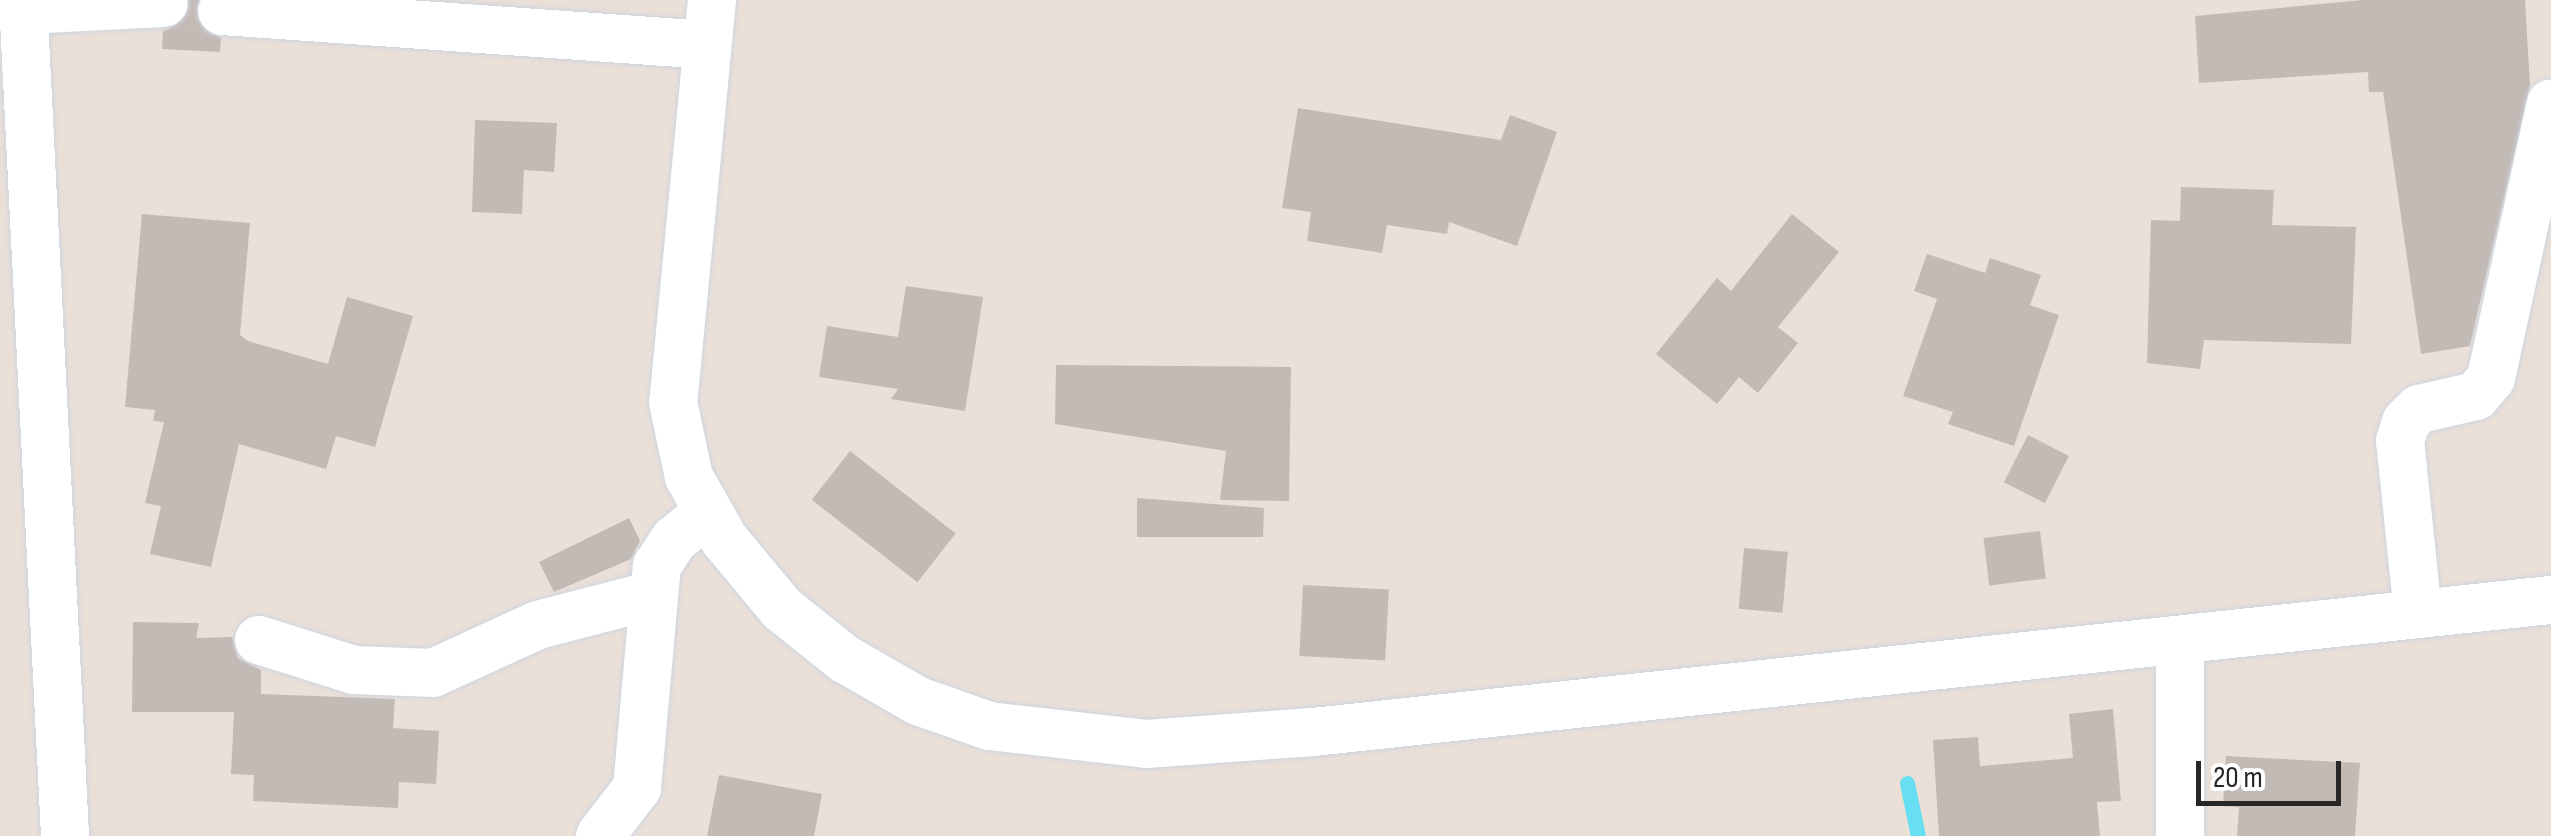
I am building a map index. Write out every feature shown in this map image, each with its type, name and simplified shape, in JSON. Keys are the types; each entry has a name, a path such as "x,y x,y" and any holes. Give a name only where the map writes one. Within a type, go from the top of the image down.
{"street":[{"path":"65,836 23,5 164,4"},
{"path":"222,11 709,22 673,402 689,477 708,512 781,608 845,659 918,701 990,726 1146,744 2180,645 2551,600"},
{"path":"2418,614 2400,441 2406,422 2420,409 2476,396 2490,378 2551,103"},
{"path":"600,836 637,788 649,596 656,566 674,540 708,512"},
{"path":"259,640 354,670 434,673 548,621 649,596"},
{"path":"2180,645 2180,836"}],"building":[{"path":"191,0 198,0 198,24 221,38 220,52 162,49 163,31 180,25"},
{"path":"2363,0 2525,0 2530,85 2470,346 2421,354 2383,92 2369,92 2368,72 2199,83 2195,16"},
{"path":"1298,108 1501,140 1510,115 1557,132 1517,246 1449,222 1447,234 1387,225 1382,253 1307,241 1311,212 1282,208"},
{"path":"475,120 557,123 554,172 524,170 522,214 472,212"},
{"path":"2181,187 2274,190 2272,225 2356,227 2351,344 2204,340 2200,369 2147,363 2151,220 2180,221"},
{"path":"142,214 250,223 240,335 248,341 328,364 347,297 413,316 375,447 336,436 326,469 239,444 211,567 150,554 161,506 145,503 164,422 153,421 155,410 125,407"},
{"path":"1792,214 1839,252 1778,327 1798,343 1758,393 1739,377 1717,404 1656,354 1717,278 1731,291"},
{"path":"1927,254 1985,273 1990,258 2041,275 2030,305 2059,315 2014,446 1948,424 1953,412 1903,396 1937,299 1914,291"},
{"path":"906,286 983,297 965,411 891,399 898,389 819,377 827,326 898,337"},
{"path":"1056,365 1291,367 1289,501 1220,500 1226,451 1055,424"},
{"path":"2028,435 2069,456 2045,503 2004,482"},
{"path":"850,451 956,533 917,582 812,500"},
{"path":"1137,498 1264,508 1263,537 1137,537"},
{"path":"629,518 640,541 631,559 554,592 539,562"},
{"path":"2040,531 2046,579 1989,586 1983,538"},
{"path":"1744,548 1788,552 1783,613 1739,609"},
{"path":"1303,585 1389,590 1385,660 1299,656"},
{"path":"133,622 199,623 196,638 232,637 238,658 261,670 261,694 395,699 393,728 439,731 436,784 399,782 398,808 253,801 254,775 231,774 234,712 132,712"},
{"path":"2113,709 2121,801 2097,802 2100,836 1939,836 1933,740 1978,737 1980,766 2073,758 2069,714"},
{"path":"2226,756 2360,763 2355,836 2237,836 2239,807 2223,806"},
{"path":"719,775 822,794 814,836 707,836"}],"waterway":[{"path":"1907,783 1918,836"}],"tunnel":[{"path":"164,3 222,11"}]}
